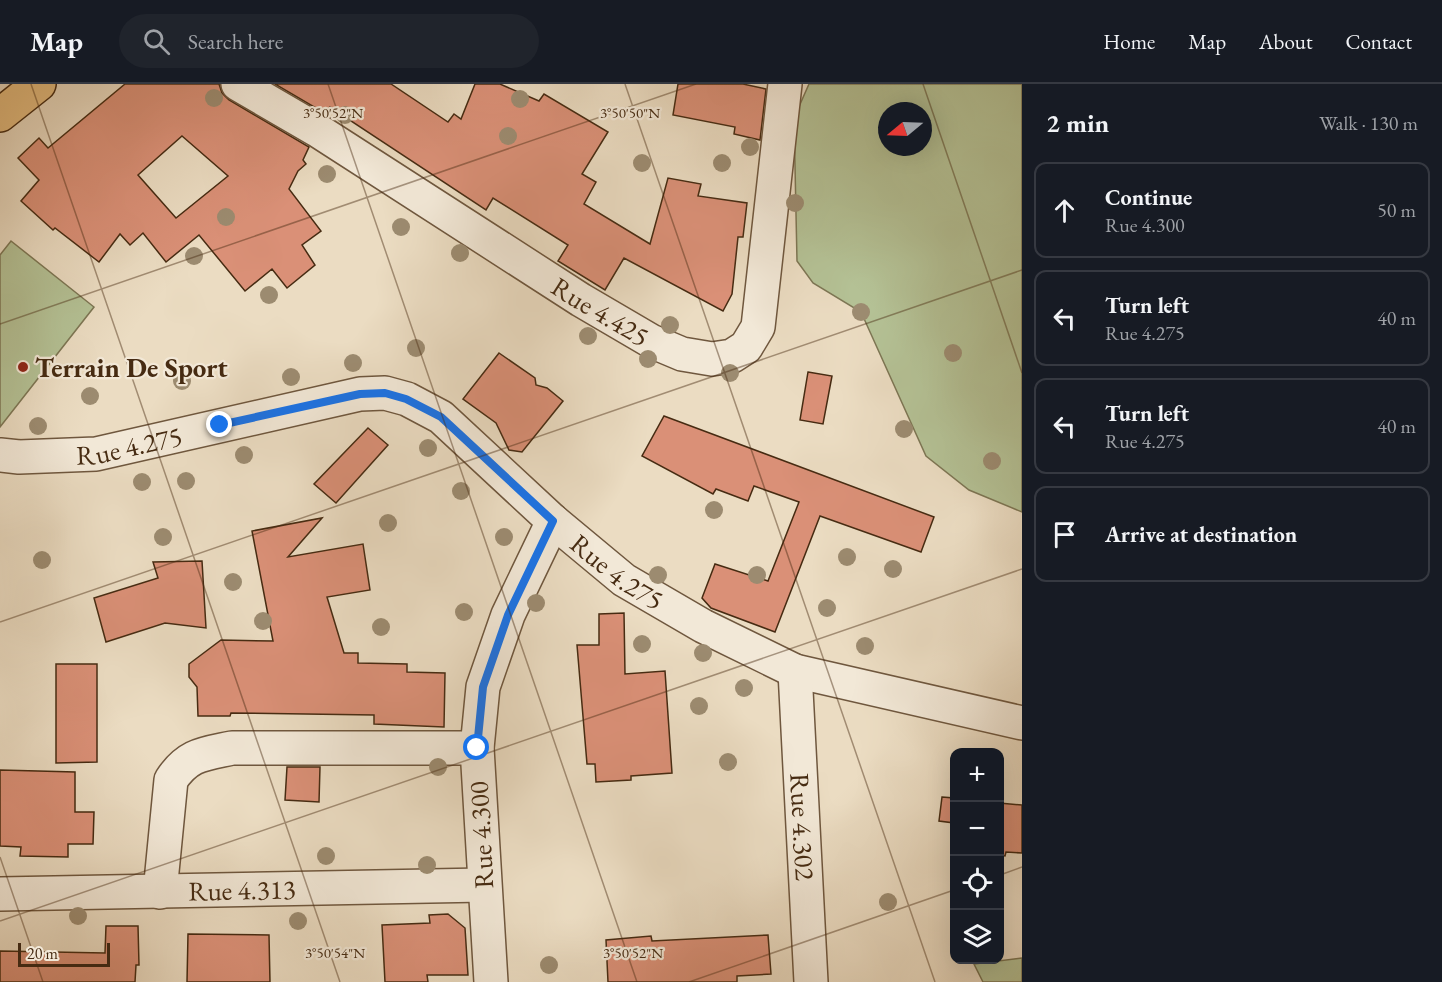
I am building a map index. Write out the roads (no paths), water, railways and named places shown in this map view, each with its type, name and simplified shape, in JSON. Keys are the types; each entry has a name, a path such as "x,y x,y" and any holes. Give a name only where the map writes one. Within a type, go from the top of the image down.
{"highway":[{"path":"0,115 39,84"}],"street":[{"name":"Rue 4.425","path":"238,84 317,130 591,306 651,341 682,354 712,359 732,356 746,347 758,327 785,84"},
{"name":"Rue 4.275","path":"0,454 19,457 96,454 360,394 385,393 406,399 441,417 553,521 624,580 703,626 795,671 1022,723"},
{"name":"Rue 4.300","path":"491,982 477,748 483,687 504,625 553,521"},
{"name":"Rue 4.302","path":"795,671 811,982"},
{"path":"160,892 171,780 181,765 197,756 232,748 477,748"},
{"name":"Rue 4.313","path":"0,894 484,885"}],"place":[{"name":"Terrain De Sport","path":"23,367"}]}
